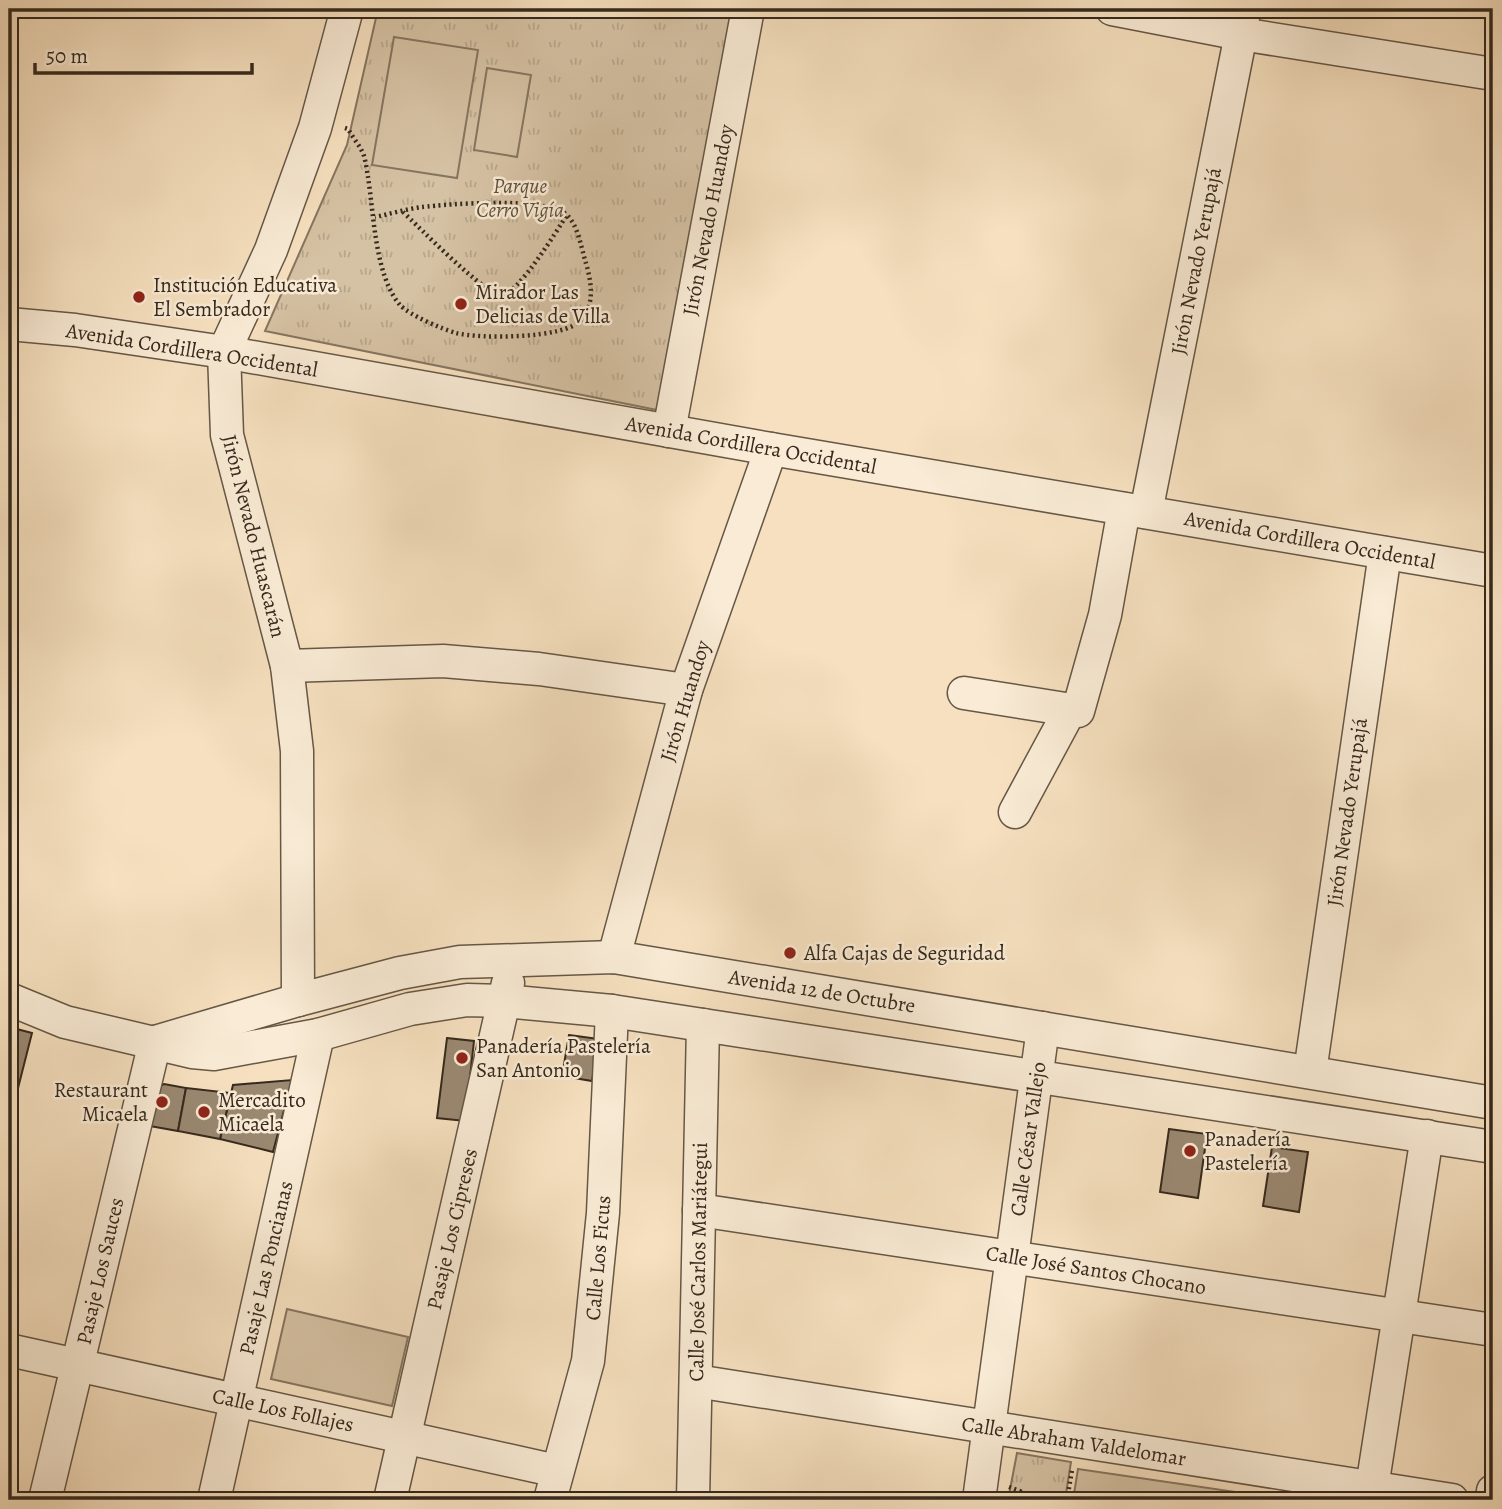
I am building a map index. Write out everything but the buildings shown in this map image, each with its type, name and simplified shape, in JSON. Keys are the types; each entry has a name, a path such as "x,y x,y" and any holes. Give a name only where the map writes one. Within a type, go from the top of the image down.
{"street":[{"name":"Jirón Nevado Huascarán","path":"298,1000 296,751 287,666 227,435 224,352 271,250 318,120 347,9"},
{"name":"Jirón Nevado Huandoy","path":"668,432 748,9"},
{"path":"1112,9 1242,22 1493,74"},
{"name":"Jirón Nevado Yerupajá","path":"1070,710 1078,711 1135,511 1242,22"},
{"name":"Avenida Cordillera Occidental","path":"9,324 75,330 224,352 668,432 1493,571"},
{"name":"Jirón Huandoy","path":"614,957 686,690 771,449"},
{"name":"Jirón Nevado Yerupajá","path":"1310,1072 1385,553"},
{"path":"287,666 443,660 539,669 686,690"},
{"path":"964,693 1070,710 1016,812"},
{"name":"Avenida 12 de Octubre","path":"155,1042 400,973 460,962 514,958 614,957 1493,1103"},
{"name":"Pasaje Los Cipreses","path":"390,1500 514,958"},
{"name":"Avenida 12 de Octubre","path":"9,999 65,1022 192,1052 214,1054 318,1035 410,1009 467,1000 504,1000 612,1011 1493,1147"},
{"name":"Calle Los Ficus","path":"553,1486 588,1361 603,1213 612,1011"},
{"name":"Calle José Carlos Mariátegui","path":"694,1500 703,1025"},
{"name":"Calle César Vallejo","path":"979,1500 1043,1028"},
{"name":"Pasaje Las Poncianas","path":"214,1500 318,1035"},
{"name":"Pasaje Los Sauces","path":"45,1500 155,1042"},
{"path":"1371,1494 1427,1136"},
{"name":"Calle José Santos Chocano","path":"699,1210 1493,1330"},
{"name":"Calle Los Follajes","path":"9,1350 405,1437 553,1486"},
{"name":"Calle Abraham Valdelomar","path":"696,1381 988,1427 1371,1494 1452,1500"},
{"path":"1492,1500 1493,1491"}],"path":[{"path":"318,120 348,129 364,156 375,217 378,253 385,279 400,306 457,333 502,337 562,330 579,323 588,309 592,296 588,268 577,233 567,214 550,206 515,202 422,207 375,217"},
{"path":"402,211 482,286 499,295 511,291 521,280 567,214"},
{"path":"1008,1487 1020,1492 1027,1500"}],"green space":[{"name":"Parque Cerro Vigía","path":"378,9 739,9 662,411 265,331 347,145"},
{"path":"394,37 478,50 457,178 372,165"},
{"path":"487,68 531,75 517,157 474,150"},
{"path":"287,1309 408,1337 392,1406 271,1379"},
{"path":"1017,1453 1071,1462 1065,1500 1008,1500"},
{"path":"1078,1469 1236,1492 1235,1500 1073,1500"}],"place":[{"name":"Institución Educativa El Sembrador","path":"139,297"},
{"name":"Mirador Las Delicias de Villa","path":"461,304"},
{"name":"Alfa Cajas de Seguridad","path":"790,953"},
{"name":"Panadería Pastelería San Antonio","path":"462,1058"},
{"name":"Restaurant Micaela","path":"162,1102"},
{"name":"Mercadito Micaela","path":"204,1112"},
{"name":"Panadería Pastelería","path":"1190,1151"}]}
